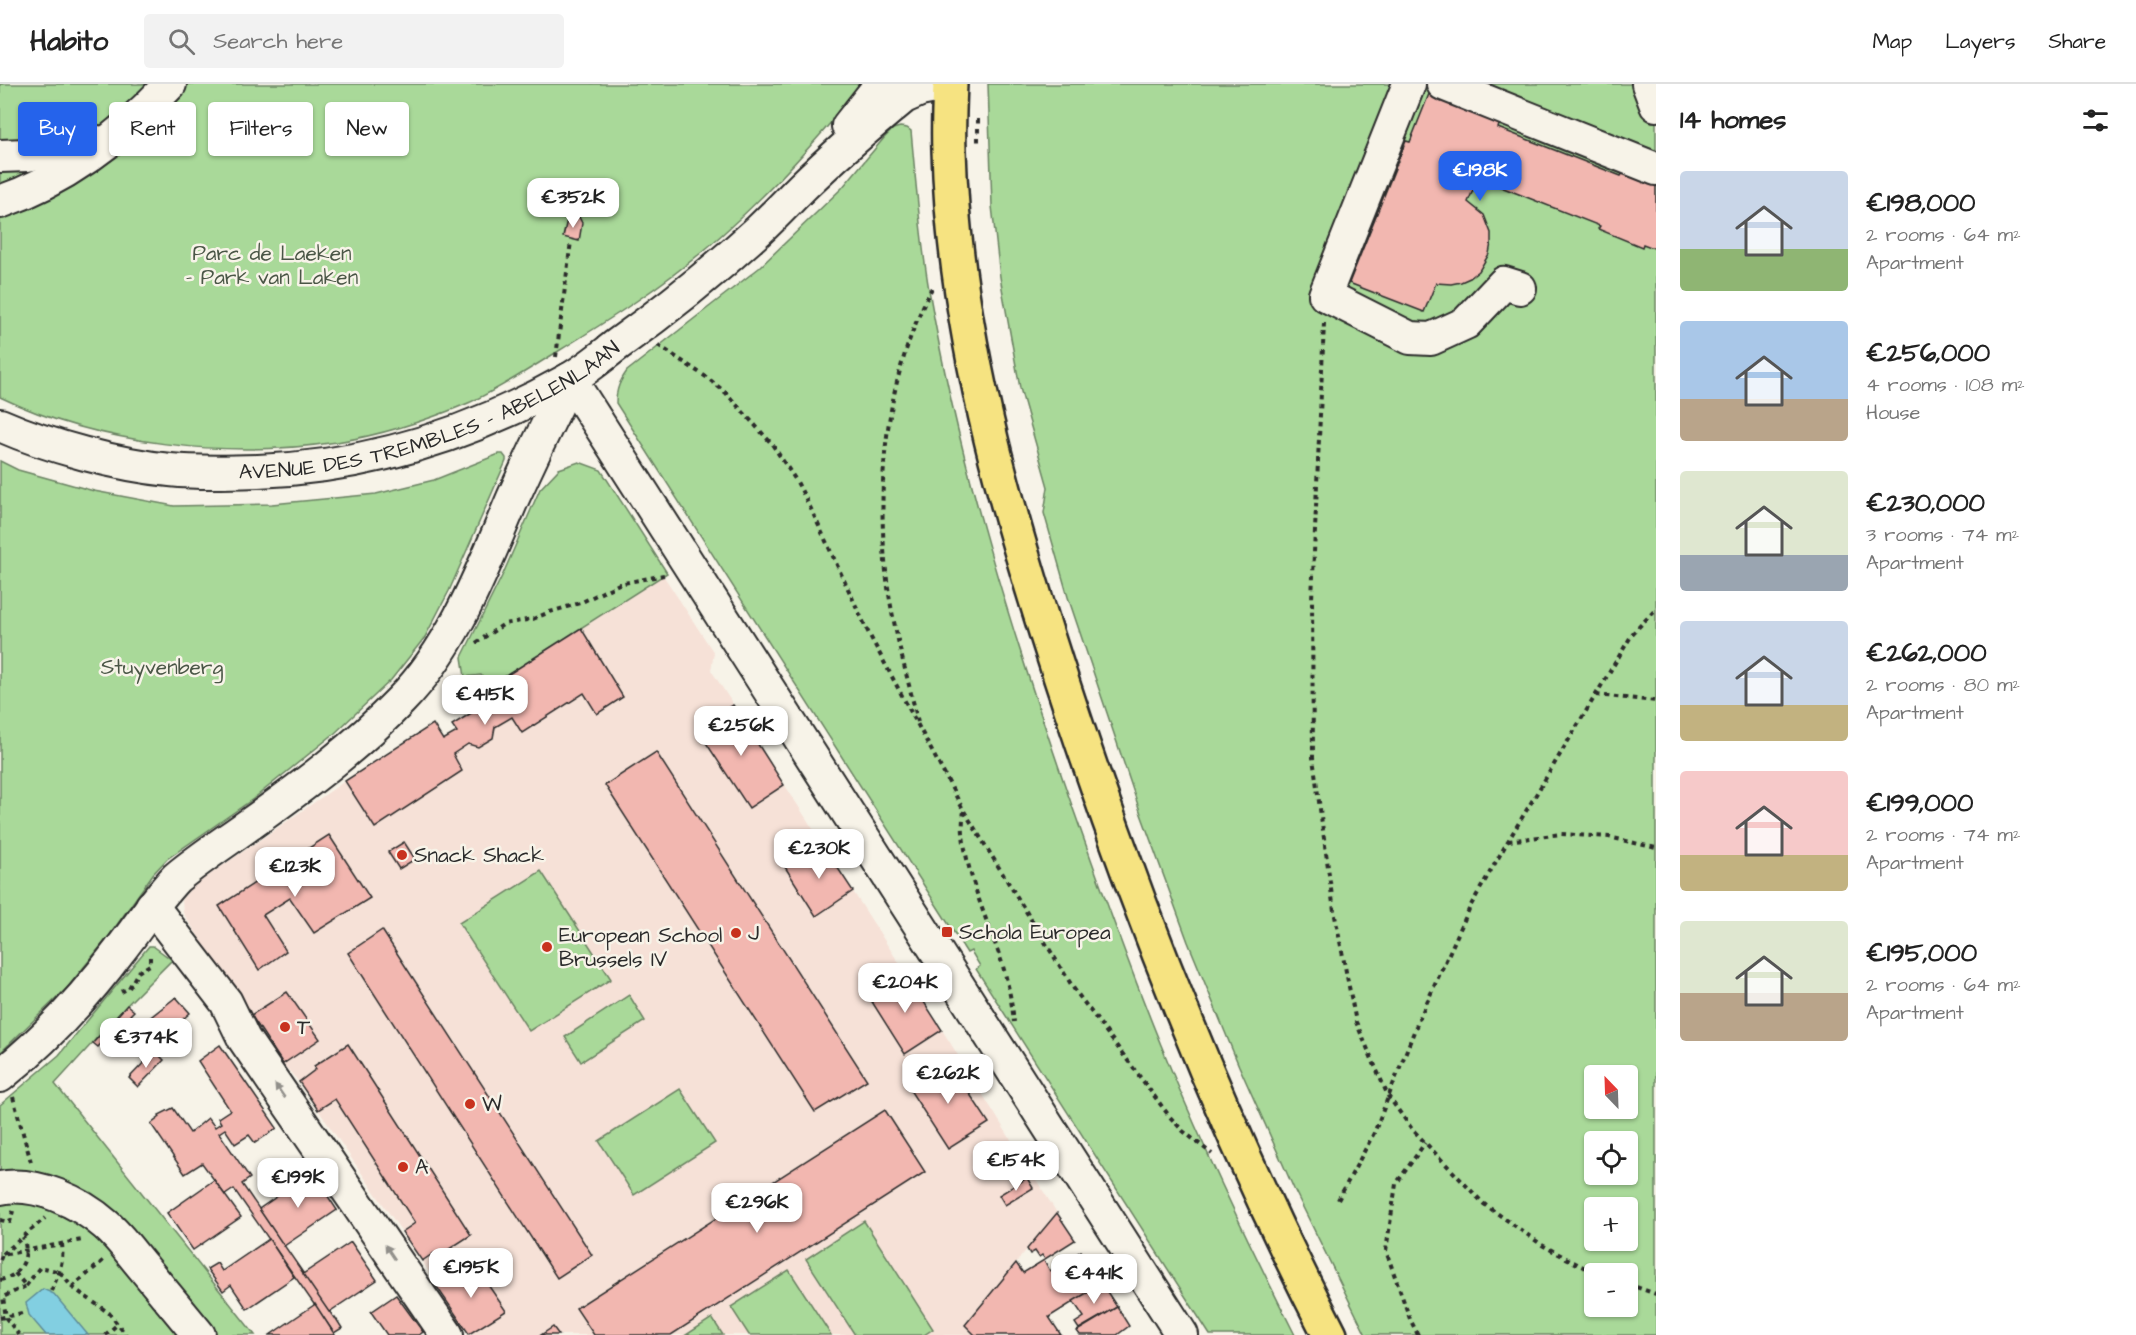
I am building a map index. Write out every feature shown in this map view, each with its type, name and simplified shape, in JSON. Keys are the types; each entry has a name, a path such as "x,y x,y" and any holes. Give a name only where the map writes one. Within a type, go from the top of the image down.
{"main road":[{"path":"950,84 950,170 954,225 968,329 992,442 1036,603 1102,801 1169,982 1254,1179 1286,1249 1330,1335"}],"street":[{"path":"153,102 170,84"},
{"name":"AVENUE DES TREMBLES - ABELENLAAN","path":"805,185 881,84"},
{"name":"AVENUE DES TREMBLES - ABELENLAAN","path":"0,424 19,433 64,447 124,462 157,468 216,472 281,470 334,464 394,453 446,437 495,418 563,369 695,286 904,97 920,90 950,84"},
{"path":"1409,84 1325,295 1410,338 1431,339 1467,323 1504,283 1520,288"},
{"path":"1648,84 1656,105"},
{"path":"1453,86 1653,158"},
{"path":"0,156 27,155 67,149 109,139"},
{"path":"0,202 64,172 109,141"},
{"path":"11,1083 46,1036 81,1000 168,887 184,872 358,741 403,699 421,676 441,648 468,600 531,458 563,369"},
{"path":"563,369 1182,1335"},
{"path":"152,906 226,1002 244,1039 447,1335"},
{"path":"0,1188 37,1189 66,1200 94,1216 119,1238 199,1335"}],"path":[{"path":"978,118 978,150"},
{"path":"563,369 571,241"},
{"path":"919,729 888,582 882,506 889,417 901,369 920,311 932,288"},
{"path":"1325,295 1312,599 1313,758 1334,911 1356,1022 1388,1096 1425,1143 1484,1204 1542,1245 1584,1267"},
{"path":"655,343 726,393 772,444 797,482 869,634 964,811 1087,1008 1170,1117 1183,1131 1212,1154"},
{"path":"469,648 504,624 533,619 580,603 619,584 662,575 674,575"},
{"path":"1338,1200 1374,1133 1418,1024 1471,905 1633,633 1656,609"},
{"path":"1596,696 1656,701"},
{"path":"964,811 962,827 966,856 1006,977 1015,1027"},
{"path":"1508,841 1561,834 1609,837 1656,848"},
{"path":"114,996 129,988 138,972 150,965 149,958"},
{"path":"11,1083 37,1189"},
{"path":"1418,1335 1386,1251 1396,1184 1425,1143"},
{"path":"1,1257 66,1200"},
{"path":"0,1220 10,1222"},
{"path":"0,1280 15,1274 24,1263 27,1251 23,1237"},
{"path":"1,1257 62,1244 119,1238"},
{"path":"72,1287 119,1238"},
{"path":"51,1291 63,1263 62,1244"},
{"path":"19,1335 6,1317 3,1297 26,1286 40,1267 60,1272 72,1287 96,1303 126,1335"},
{"path":"15,1274 26,1286"},
{"path":"1638,1288 1656,1294"},
{"path":"0,1318 26,1312"},
{"path":"105,1335 118,1324"}],"shaded area":[{"name":"European School Brussels IV","path":"663,575 714,653 711,670 1057,1213 965,1324 975,1335 470,1335 299,1082 283,1064 183,913 182,899 192,887 345,781 433,724 443,740 457,732 452,725 484,705 488,710 501,703 490,686"}],"green space":[{"name":"Parc de Laeken - Park van Laken","path":"0,84 863,84 827,127 750,209 672,276 596,328 490,392 419,422 337,442 296,447 209,448 165,444 79,427 0,397"},
{"path":"988,84 1656,84 1656,1335 1366,1335 1294,1189 1239,1066 1188,942 1141,814 1068,597 1044,513 1048,487 1020,388 1000,277 992,206"},
{"path":"900,127 911,131 918,211 929,290 956,420 989,548 1028,674 1125,954 1176,1082 1242,1228 1295,1335 1210,1335 976,969 980,966 971,951 967,953 616,403 619,385 627,371 759,268 842,188 893,129"},
{"name":"Stuyvenberg","path":"503,454 506,461 449,591 425,637 391,680 335,733 253,799 167,859 153,874 109,936 67,988 0,1053 0,461 18,470 94,491 174,506 272,504 376,494 434,480"},
{"path":"579,462 601,470 667,573 490,686 481,675 465,677 462,657 503,574 540,489 559,469"},
{"path":"541,871 611,979 529,1031 459,923"},
{"path":"149,946 153,946 172,960 127,1005 55,1084 255,1335 0,1335 0,1105 59,1055"},
{"path":"629,995 645,1021 581,1062 565,1037"},
{"path":"680,1089 715,1143 634,1195 599,1141"},
{"path":"864,1221 933,1329 924,1335 855,1335 806,1259"},
{"path":"789,1270 831,1335 749,1335 731,1307"},
{"path":"712,1318 723,1335 686,1335"}],"water":[{"path":"43,1289 54,1294 88,1335 46,1335 29,1315 26,1303"}],"building":[{"path":"1429,94 1500,122 1498,128 1621,176 1623,173 1656,186 1656,249 1643,244 1642,247 1598,229 1600,226 1478,178 1468,202 1484,215 1491,233 1489,254 1479,271 1461,282 1436,283 1424,312 1349,283 1406,141 1410,142"},
{"path":"572,216 579,217 582,223 579,241 563,237 567,220"},
{"path":"581,628 623,697 597,714 584,693 522,733 512,717 495,727 493,738 478,747 468,744 453,754 462,771 375,828 345,781 433,724 443,740 457,732 452,725 484,705 488,711 502,702 490,686"},
{"path":"733,705 784,785 749,808 697,729"},
{"name":"J","path":"656,752 867,1080 815,1112 605,785"},
{"path":"329,835 370,898 314,933 290,898 263,915 286,951 259,970 219,906"},
{"path":"404,842 415,859 399,869 388,852"},
{"path":"822,844 853,891 816,916 785,867"},
{"name":"W","path":"382,930 592,1255 557,1278 348,953"},
{"path":"906,974 942,1030 905,1054 869,997"},
{"name":"T","path":"287,992 320,1039 283,1064 251,1015"},
{"path":"176,997 190,1013 168,1032 171,1035 159,1045 148,1034 153,1029 147,1020"},
{"path":"127,1005 134,1011 130,1015 133,1019 121,1032 117,1027 98,1047 93,1043"},
{"name":"A","path":"348,1044 471,1235 437,1257 434,1253 422,1261 402,1232 415,1223 335,1099 318,1110 299,1082 316,1069 314,1066"},
{"path":"220,1045 277,1128 255,1143 249,1135 235,1144 225,1129 219,1133 250,1178 242,1184 342,1328 334,1333 234,1189 225,1195 202,1163 185,1174 151,1124 160,1117 159,1115 173,1108 190,1133 208,1118 215,1127 221,1123 218,1118 230,1110 198,1061"},
{"path":"155,1051 164,1060 138,1087 129,1078"},
{"path":"948,1061 989,1123 948,1149 908,1087"},
{"path":"885,1110 925,1172 671,1335 594,1335 576,1308"},
{"path":"312,1172 337,1210 284,1246 259,1209"},
{"path":"1027,1178 1033,1188 1005,1205 999,1195"},
{"path":"214,1180 241,1217 193,1250 167,1213"},
{"path":"1057,1213 1075,1240 1045,1259 1042,1255 1039,1257 1035,1251 1030,1254 1027,1249"},
{"path":"269,1239 294,1277 247,1309 231,1285 223,1291 207,1269 217,1263 222,1271"},
{"path":"351,1242 377,1280 329,1312 303,1274"},
{"path":"1081,1251 1102,1284 1049,1317 1061,1335 975,1335 965,1325 1016,1263 1023,1273 1044,1260 1050,1271"},
{"path":"473,1263 506,1311 469,1334 437,1287"},
{"path":"1102,1284 1117,1307 1079,1329 1075,1323 1084,1317 1073,1301"},
{"path":"396,1295 423,1332 419,1335 387,1335 371,1312"},
{"path":"314,1305 335,1335 270,1335"},
{"path":"1117,1307 1129,1326 1117,1335 1080,1335 1077,1331"},
{"path":"553,1327 559,1335 541,1335"}],"place":[{"name":"Snack Shack","path":"402,855"},
{"name":"Schola Europea","path":"947,932"},
{"name":"J","path":"736,933"},
{"name":"European School Brussels IV","path":"547,947"},
{"name":"T","path":"285,1027"},
{"name":"W","path":"470,1104"},
{"name":"A","path":"403,1167"}]}
